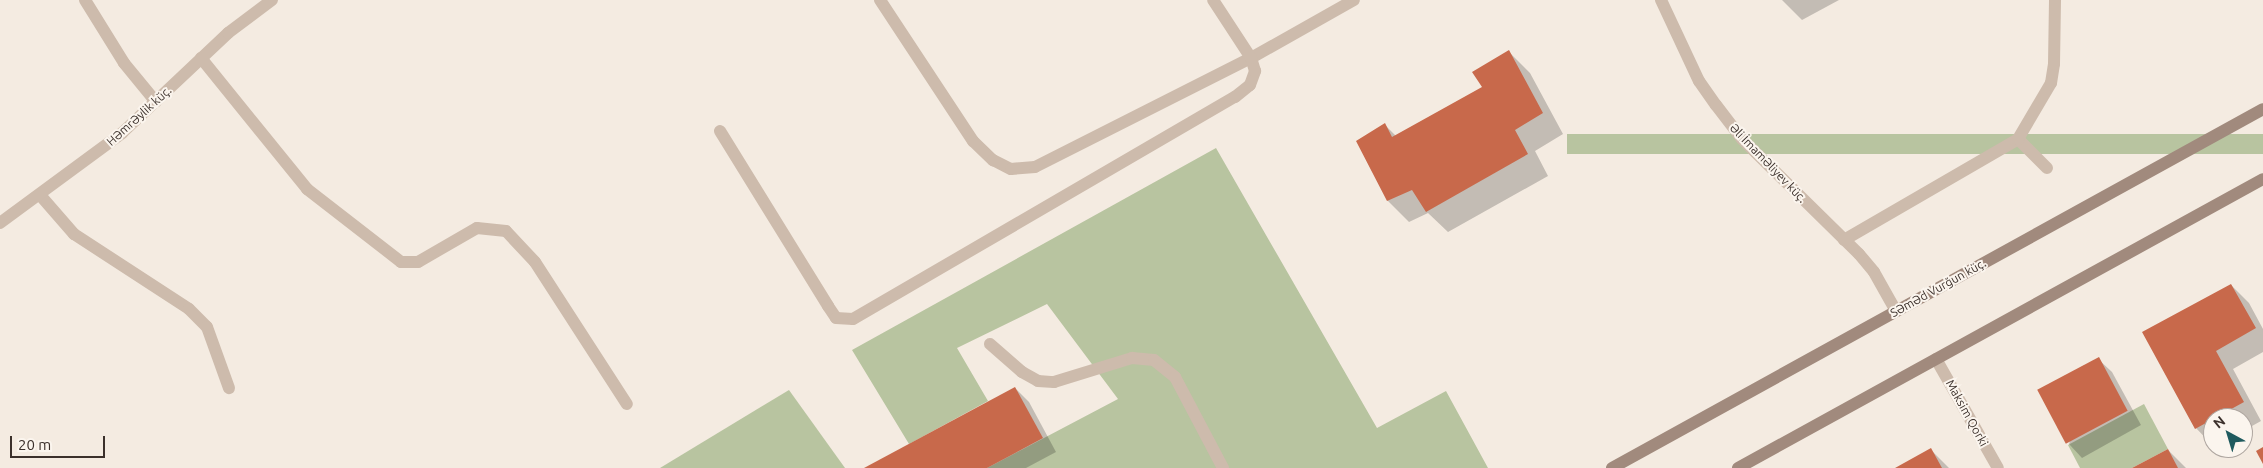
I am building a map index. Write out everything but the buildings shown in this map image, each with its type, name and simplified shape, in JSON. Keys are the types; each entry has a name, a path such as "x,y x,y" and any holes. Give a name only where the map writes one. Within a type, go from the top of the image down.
{"main road":[{"name":"Səməd Vurğun küç.","path":"1612,468 2263,109"},
{"path":"1738,468 2263,179"}],"street":[{"path":"85,0 124,63 156,102"},
{"name":"Həmrəylik küç.","path":"0,223 122,133 201,58 272,0"},
{"path":"880,0 973,141 993,160 1012,169 1035,167 1251,58 1354,0"},
{"path":"720,131 836,318 853,319 1235,97 1250,84 1255,71 1251,58 1213,0"},
{"name":"Əli İmaməliyev küç.","path":"1661,0 1699,81 1736,132 1874,272 1896,311"},
{"path":"1844,240 2018,139 2051,83 2054,64 2055,0"},
{"path":"201,58 307,189 401,262 418,262 477,228 506,231 535,262 628,404"},
{"path":"2018,139 2047,168"},
{"path":"40,195 74,234 189,309 207,327 229,388"},
{"path":"990,344 1022,372 1038,381 1054,382 1132,358 1154,360 1175,377 1223,468"},
{"name":"Maksim Qorki","path":"1936,359 1998,468"}],"green space":[{"path":"1567,134 2263,134 2263,154 1567,154"},
{"path":"1216,148 1377,428 1446,391 1488,468 987,468 1118,399 1047,304 957,348 988,401 909,444 852,350"},
{"path":"789,390 845,468 660,468"},
{"path":"2144,404 2168,449 2132,468 2080,468 2068,445"}]}
